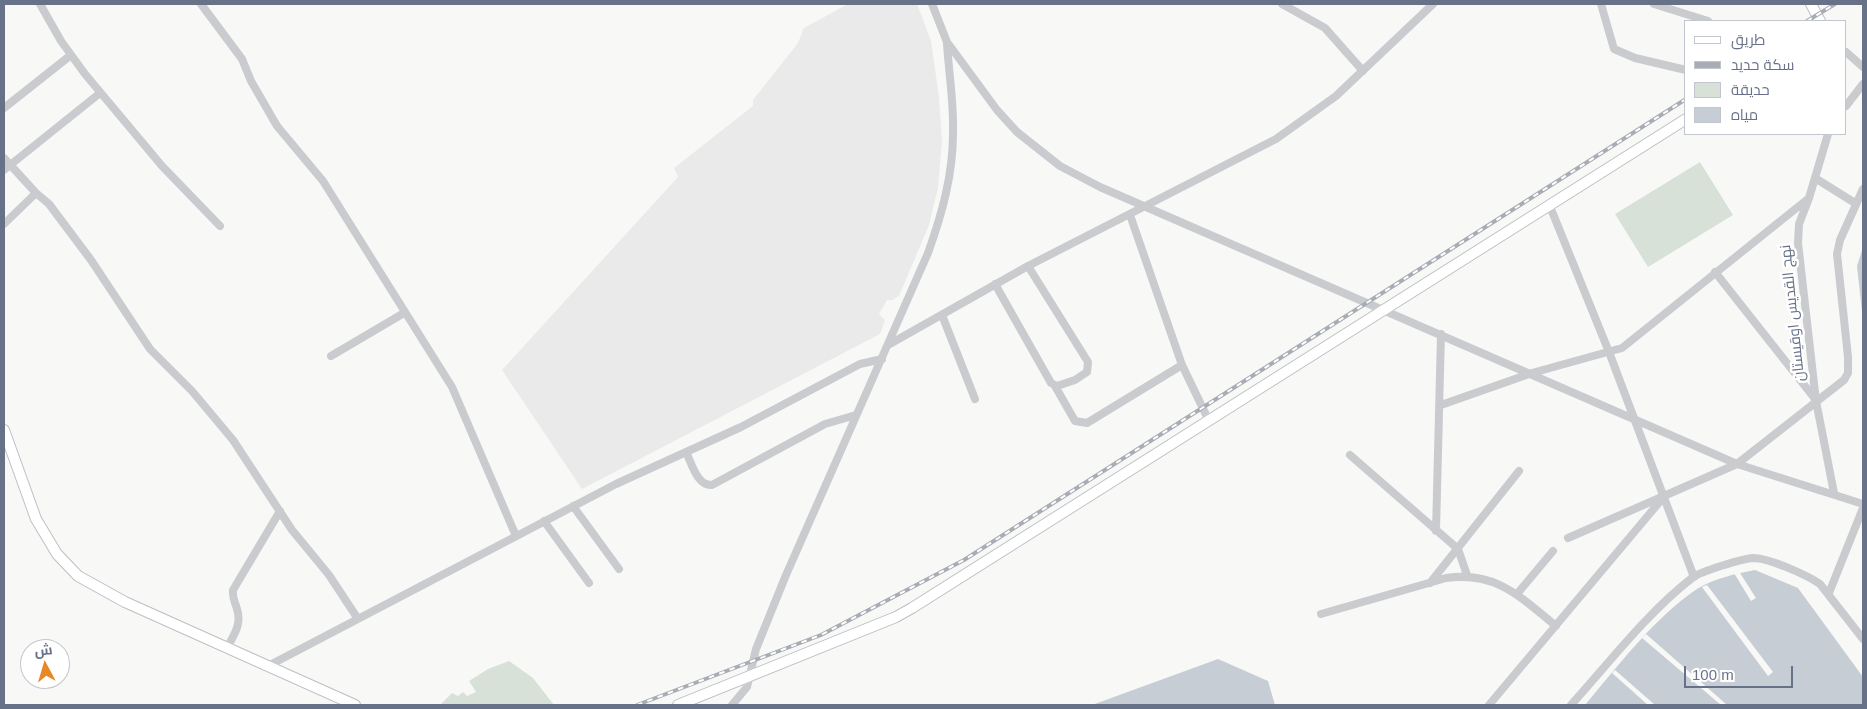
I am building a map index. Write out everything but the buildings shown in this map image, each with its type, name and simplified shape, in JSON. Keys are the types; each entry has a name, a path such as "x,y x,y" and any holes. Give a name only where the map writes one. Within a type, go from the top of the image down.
{"street":[{"path":"40,4 71,56 100,93 162,166 220,226"},
{"path":"202,4 242,59 254,88 277,126 322,181 404,314 452,387 516,536"},
{"path":"932,4 947,42 997,110 1037,148 1060,166 1100,187 1145,207 1532,373 1737,464 1834,493 1863,504"},
{"path":"1282,4 1324,28 1364,71"},
{"path":"888,345 1028,266 1276,139 1336,96 1433,4"},
{"path":"1601,4 1614,49 1635,58 1684,70"},
{"path":"1655,4 1705,20"},
{"path":"1811,4 1819,20"},
{"path":"732,705 747,687 760,640 856,415 928,254 942,214 949,178 953,133 947,42"},
{"path":"1847,53 1863,67"},
{"path":"4,108 71,56"},
{"path":"1847,105 1863,84"},
{"path":"7,167 100,93"},
{"path":"678,705 749,678 896,617 912,608 1684,120"},
{"name":"نهج القديس اوقيستان","path":"1828,135 1810,198 1799,224 1798,243 1816,401 1834,493"},
{"path":"4,158 7,167 49,204 91,260 150,348 192,391 233,440 305,547 329,575 358,619"},
{"path":"1815,178 1855,203"},
{"path":"1568,538 1737,464 1844,380 1848,372 1837,254 1840,240 1855,203 1863,189"},
{"path":"5,221 36,193"},
{"path":"1441,405 1532,373 1622,348 1810,198"},
{"path":"1549,204 1609,352 1694,576"},
{"path":"1130,215 1182,365 1209,421"},
{"path":"1028,266 1089,365 1086,372 1079,377 1066,384 1055,386"},
{"path":"1715,272 1816,401"},
{"path":"995,284 1045,375 1055,386 1075,422 1087,423 1182,365"},
{"path":"332,356 404,314"},
{"path":"942,316 975,399"},
{"path":"1436,531 1441,405 1441,334"},
{"path":"268,666 616,484 749,423 860,364 882,358"},
{"path":"686,452 699,479 703,484 712,485 824,424 856,415"},
{"path":"4,430 36,519 57,554 78,576 125,602 354,705"},
{"path":"1350,455 1458,549 1466,575"},
{"path":"1430,583 1519,471"},
{"path":"1489,705 1664,497"},
{"path":"573,506 620,569"},
{"path":"1829,593 1863,508"},
{"path":"227,648 238,624 237,610 232,596 233,590 280,511"},
{"path":"544,521 589,583"},
{"path":"1517,594 1553,552"},
{"path":"1571,705 1651,616 1694,576 1754,558 1812,578 1829,593 1863,639"},
{"path":"1322,614 1446,578 1466,575 1487,579 1517,594 1556,626"}],"shaded area":[{"path":"848,4 917,4 931,41 939,97 942,141 938,188 929,225 899,296 892,300 887,300 879,314 885,320 880,334 582,489 502,370 678,177 674,168 753,106 753,100 798,43 804,28"}],"green space":[{"path":"1700,162 1733,215 1648,267 1615,214"},
{"path":"509,661 533,678 554,705 440,705 452,693 458,696 463,692 467,696 476,692 469,681 488,669"}],"water":[{"path":"1863,247 1863,320 1857,266"},
{"path":"1755,570 1798,588 1863,677 1863,705 1585,705 1652,627 1682,600 1711,582"},
{"path":"1218,659 1268,681 1275,705 1092,705"}],"pier":[{"path":"1734,573 1740,573 1756,598 1751,601"},
{"path":"1707,585 1773,672 1768,676 1702,587"},
{"path":"1646,634 1727,705 1721,705 1642,638"},
{"path":"1615,670 1655,705 1648,705 1612,673"}],"railway":[{"path":"1809,20 1835,4"},
{"path":"637,705 821,635 964,560 1684,100"}]}
